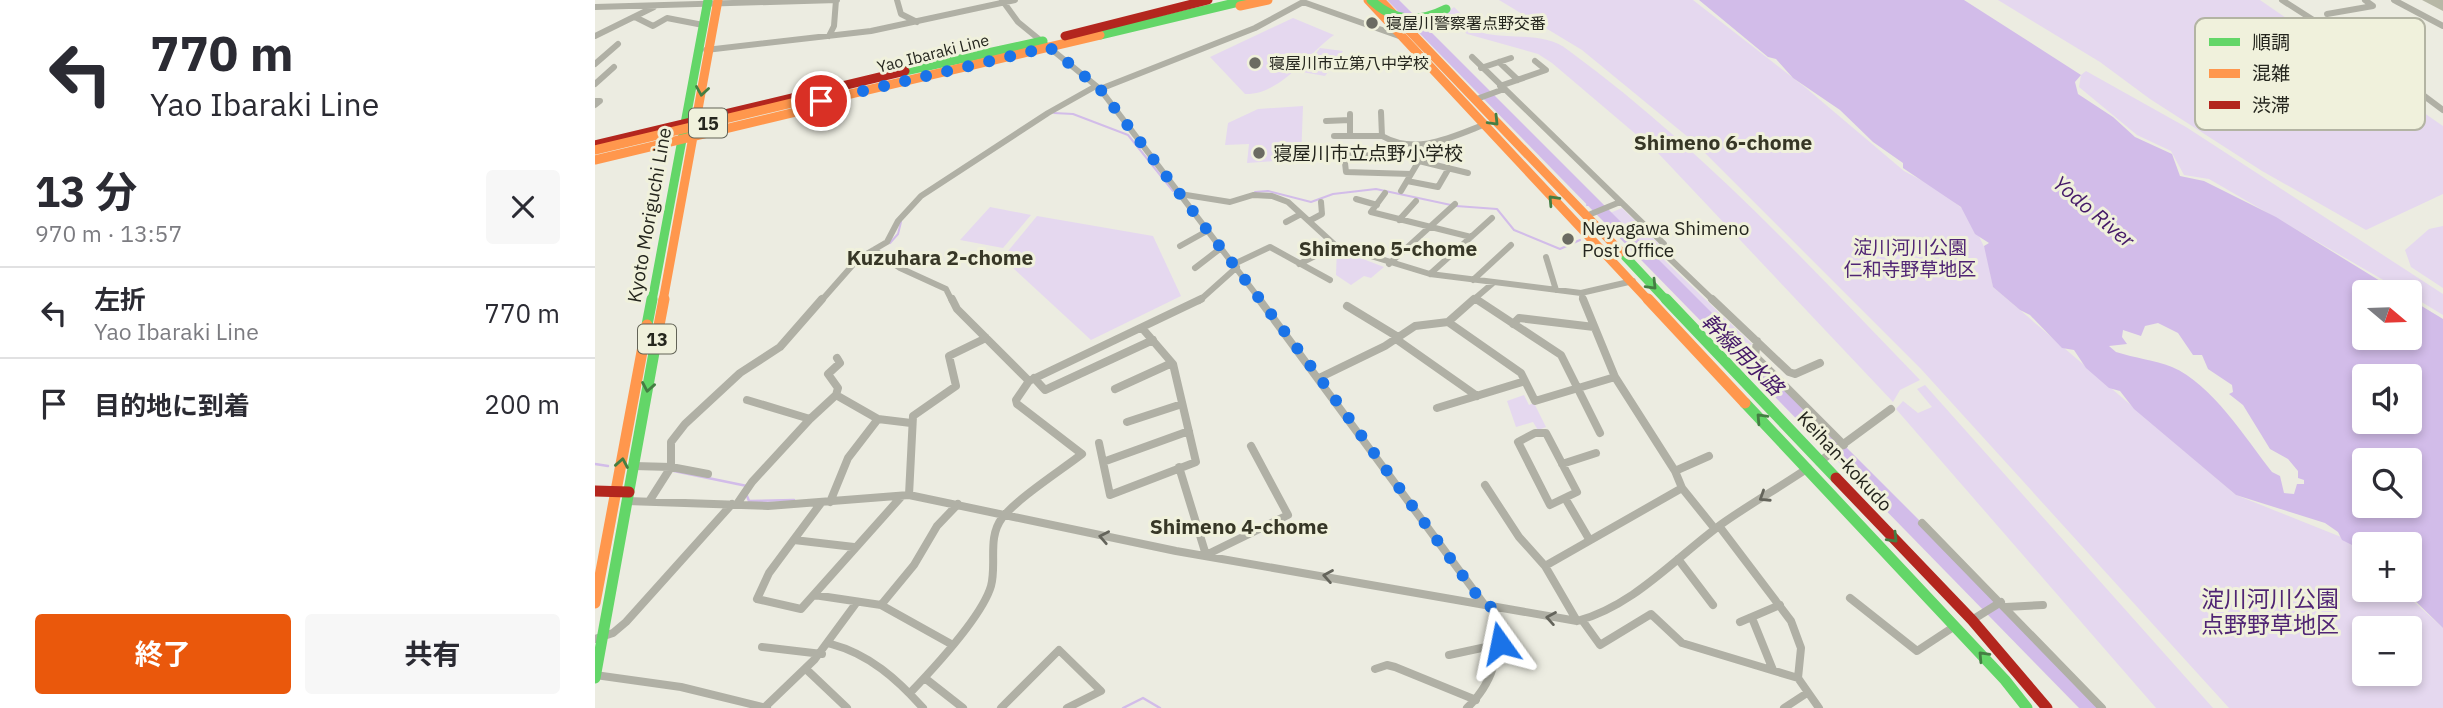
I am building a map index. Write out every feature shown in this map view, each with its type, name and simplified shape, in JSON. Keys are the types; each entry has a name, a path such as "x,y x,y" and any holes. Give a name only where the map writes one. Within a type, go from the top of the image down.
{"main road":[{"name":"15","path":"1073,34 1208,0"},
{"name":"15","path":"1073,34 1225,0"},
{"name":"15","path":"1046,44 1247,0"},
{"name":"15","path":"595,150 684,123 1034,41 1059,48 1268,0"},
{"path":"1369,0 1384,13 1414,21 1438,15 1447,4"},
{"name":"Keihan-kokudo","path":"1369,0 1399,36 1633,281 1955,626 2027,708"},
{"name":"Keihan-kokudo","path":"1380,0 1826,457 2047,708"},
{"name":"Kyoto Moriguchi Line","path":"595,676 697,120 703,25 712,2"},
{"name":"Kyoto Moriguchi Line","path":"595,603 684,123 703,51 712,2"},
{"name":"Yao Ibaraki Line","path":"595,150 1011,56 1073,34"},
{"name":"Yao Ibaraki Line","path":"821,99 1046,44"},
{"name":"15","path":"595,160 947,76 1011,56"},
{"path":"595,491 616,492 628,497"}],"street":[{"path":"618,6 635,0"},
{"path":"595,7 836,0 834,26 829,36"},
{"path":"897,0 901,15 918,23"},
{"path":"703,51 918,23 1015,0"},
{"path":"2282,0 2310,18"},
{"path":"2327,13 2373,6 2364,0"},
{"path":"2394,0 2443,26"},
{"path":"1004,2 1019,22 1098,88 1235,265 1488,606 1500,643 1492,674 1476,701 1467,708"},
{"path":"650,500 671,467 671,442 685,424 740,373 780,347 851,266 892,236 898,221 921,196 1048,113 1098,88 1255,28 1303,2 1399,36"},
{"path":"595,36 658,6"},
{"path":"635,17 653,26 667,18 703,25"},
{"path":"595,64 618,44"},
{"path":"595,53 607,54"},
{"path":"1472,57 1664,244 1664,253 1789,372 1795,374 1820,363"},
{"path":"1481,68 1511,58"},
{"path":"1478,99 1546,70 1535,61"},
{"path":"1499,62 1518,80"},
{"path":"595,84 614,67"},
{"path":"2425,96 2443,110"},
{"path":"1381,112 1381,136"},
{"path":"1326,121 1350,117 1350,136"},
{"path":"1334,136 1381,136 1392,144 1429,144 1483,125"},
{"path":"1402,144 1400,156 1341,153 1346,172 1411,174"},
{"path":"1401,191 1429,144"},
{"path":"1419,160 1468,173"},
{"path":"1407,181 1437,187 1449,168"},
{"path":"1385,193 1371,212 1471,237"},
{"path":"1180,194 1230,202 1253,195 1272,196 1287,202 1335,245 1389,264 1430,274 1581,293 1633,281"},
{"path":"1356,199 1377,205"},
{"path":"1399,220 1416,201"},
{"path":"1309,221 1322,214 1321,202"},
{"path":"1591,214 1620,202"},
{"path":"1389,264 1432,228 1455,204"},
{"path":"1286,222 1301,214"},
{"path":"1430,274 1492,218"},
{"path":"1180,246 1207,231"},
{"path":"1473,280 1511,245"},
{"path":"910,693 926,679 991,587 991,541 993,531 1003,517 1082,454 1017,404 1016,400 1031,379 1195,304 1235,265 1270,247 1330,280"},
{"path":"1195,268 1221,248"},
{"path":"875,251 899,268 946,289 957,309 1045,390 1153,340"},
{"path":"1299,264 1315,256"},
{"path":"1546,257 1556,290"},
{"path":"1319,377 1397,338 1415,326 1448,322 1493,283"},
{"path":"1581,293 1615,377 1675,471 1682,488 1791,621 1801,648 1798,678 1819,708"},
{"path":"1476,299 1561,355 1600,433"},
{"path":"1347,306 1397,338 1477,396"},
{"path":"1513,324 1520,318 1594,327"},
{"path":"1448,322 1521,373 1535,401 1615,377"},
{"path":"1099,443 1110,495 1196,461 1172,363 1142,328"},
{"path":"878,419 848,458 825,503 769,573 757,599 801,609 853,547 905,496 913,416 956,386 949,356 986,338"},
{"path":"1757,341 1755,356 1843,446"},
{"path":"600,638 626,622 810,419 836,396 838,388 828,374 840,363 837,358"},
{"path":"1074,359 1084,372"},
{"path":"1115,389 1172,363"},
{"path":"1437,408 1525,381"},
{"path":"836,396 878,419 911,423"},
{"path":"747,400 810,419"},
{"path":"1127,422 1182,404"},
{"path":"628,497 768,506 905,496 958,504 1003,517 1206,555 1580,621 1590,620 1618,602 1717,528 1843,446 1891,409"},
{"path":"1103,462 1189,431"},
{"path":"1541,431 1546,433 1577,492 1565,498 1550,505 1518,442 1541,431"},
{"path":"1206,555 1288,515 1251,446"},
{"path":"1562,464 1596,453"},
{"path":"1675,471 1709,456"},
{"path":"634,466 671,467 708,474"},
{"path":"1179,467 1206,555"},
{"path":"1485,485 1518,537 1545,566 1580,621 1600,645 1651,614 1682,643 1798,678"},
{"path":"1545,566 1682,488"},
{"path":"1565,498 1589,539"},
{"path":"881,605 914,565 937,526 958,504"},
{"path":"1922,523 2102,708"},
{"path":"794,540 853,547"},
{"path":"1678,559 1713,605"},
{"path":"814,595 881,605 951,644"},
{"path":"1850,598 1917,651 1955,626"},
{"path":"595,676 681,687 766,708 831,644 857,601"},
{"path":"1972,620 2003,604 2043,605"},
{"path":"1740,622 1780,605"},
{"path":"1752,618 1764,642 1773,670"},
{"path":"1448,654 1500,643"},
{"path":"831,644 853,648 910,693 923,708"},
{"path":"762,647 822,654"},
{"path":"1001,708 1059,650 1101,691 1067,708"},
{"path":"1375,669 1387,665 1395,667 1476,701"},
{"path":"807,670 847,708"},
{"path":"926,679 963,708"},
{"path":"1784,708 1807,693"}],"green space":[{"name":"淀川河川公園 仁和寺野草地区","path":"1499,0 1693,0 1806,88 1904,171 1936,188 1968,213 1986,251 1993,287 2236,495 2346,539 2352,545 2352,602 2414,602 2443,628 2443,708 2229,708 1921,369 1694,142 1582,50"},
{"path":"1998,0 2260,0 2286,18 2195,18 2195,128 2100,62"},
{"path":"1454,7 1483,33 1539,38 1559,44 1616,87 1662,125 1751,207 1920,380 1900,390 1893,402 1658,153 1538,54 1467,34 1444,15"},
{"path":"1293,18 1334,35 1293,72 1270,88 1245,94 1210,57"},
{"path":"1320,48 1343,51 1325,76 1302,72"},
{"path":"2086,71 2186,127 2421,280 2383,280 2209,179 2184,175 2171,151 2137,135 2079,87 2081,75"},
{"path":"1303,106 1301,159 1247,163 1249,144 1225,145 1228,123 1258,109"},
{"path":"2425,114 2443,126 2443,194 2366,230 2262,171 2198,130 2425,130"},
{"path":"990,207 1031,215 1003,248 960,240"},
{"path":"1622,208 1662,247 1661,257 1752,344 1744,348 1610,213"},
{"path":"1037,216 1153,236 1181,296 1091,340 1012,267 999,262"},
{"path":"2443,226 2443,288 2411,267 2405,250 2429,229"},
{"path":"1337,249 1384,267 1371,278 1364,276 1351,285 1336,275"},
{"path":"2422,280 2443,294 2443,315 2422,302"},
{"path":"1925,385 2213,708 2156,708 1896,409 1903,401 1918,413 1932,407 1917,389"},
{"path":"1524,395 1529,405 1534,403 1546,427 1538,430 1533,422 1516,427 1507,401"}],"water":[{"name":"Yodo River","path":"1699,0 1964,0 2081,75 2075,82 2078,94 2113,117 2135,137 2172,154 2180,176 2204,181 2276,217 2378,280 2352,280 2352,350 2422,350 2422,306 2443,319 2443,628 2416,602 2422,602 2422,532 2352,532 2352,545 2342,540 2338,532 2325,523 2236,495 2134,409 2120,391 2109,388 2086,368 2074,350 2062,348 2030,315 1993,287 1984,246 1989,243 1975,234 1961,207 1903,168 1903,163 1873,142 1840,110 1793,78 1776,59 1768,57","holes":["2158,323 2178,333 2193,355 2202,355 2208,369 2232,385 2233,392 2229,394 2243,405 2270,449 2288,459 2298,471 2298,478 2304,480 2304,484 2297,484 2294,494 2284,493 2280,476 2272,472 2227,414 2201,386 2172,367 2116,352 2109,346 2127,344 2122,337 2123,330 2141,336 2145,326"]}],"waterway":[{"name":"幹線用水路","path":"1393,0 2093,708"},
{"path":"1054,113 1073,114 1128,135 1173,191"},
{"path":"1255,192 1268,191 1311,202 1333,194 1376,189 1451,205"},
{"name":"幹線用水路","path":"1587,205 1595,205"},
{"path":"1456,206 1497,209 1514,230 1560,249 1580,240"},
{"path":"890,243 898,234 901,222"},
{"name":"幹線用水路","path":"1608,226 1614,223"},
{"path":"595,464 608,466"},
{"path":"674,471 747,486"},
{"path":"747,496 749,501 794,500"},
{"path":"1123,708 1143,698 1160,708"}],"traffic: fast":[{"path":"647,325 708,0"},
{"path":"1100,35 1247,0"},
{"path":"1371,0 1388,13 1406,19 1426,18 1446,9"},
{"path":"905,71 1043,41"},
{"path":"1621,252 1836,478"},
{"path":"595,678 657,336"},
{"path":"1745,403 2005,680 2027,708"}],"traffic: slow":[{"path":"657,336 718,0"},
{"path":"1240,6 1268,0"},
{"path":"1368,0 1745,403"},
{"path":"1380,0 1621,252"},
{"path":"821,101 1100,35"},
{"path":"595,150 821,96"},
{"path":"595,160 829,104"},
{"path":"595,603 647,325"}],"traffic: jam":[{"path":"1065,36 1208,0"},
{"path":"595,145 905,71"},
{"path":"1836,478 1972,620 2047,708"},
{"path":"595,491 629,492"}],"place":[{"name":"寝屋川警察署点野交番","path":"1372,23"},
{"name":"寝屋川市立第八中学校","path":"1255,63"},
{"name":"寝屋川市立点野小学校","path":"1259,153"},
{"name":"Neyagawa Shimeno Post Office","path":"1568,239"}],"district":[{"name":"Shimeno 6-chome","path":"1723,142"},
{"name":"Shimeno 5-chome","path":"1388,248"},
{"name":"Kuzuhara 2-chome","path":"940,257"},
{"name":"Shimeno 4-chome","path":"1239,526"}],"route":[{"path":"821,101 1049,47 1084,74 1100,89 1237,267 1484,605 1492,607 1498,624 1500,643"}],"park label":[{"name":"淀川河川公園 点野野草地区","path":"2270,611"}]}
